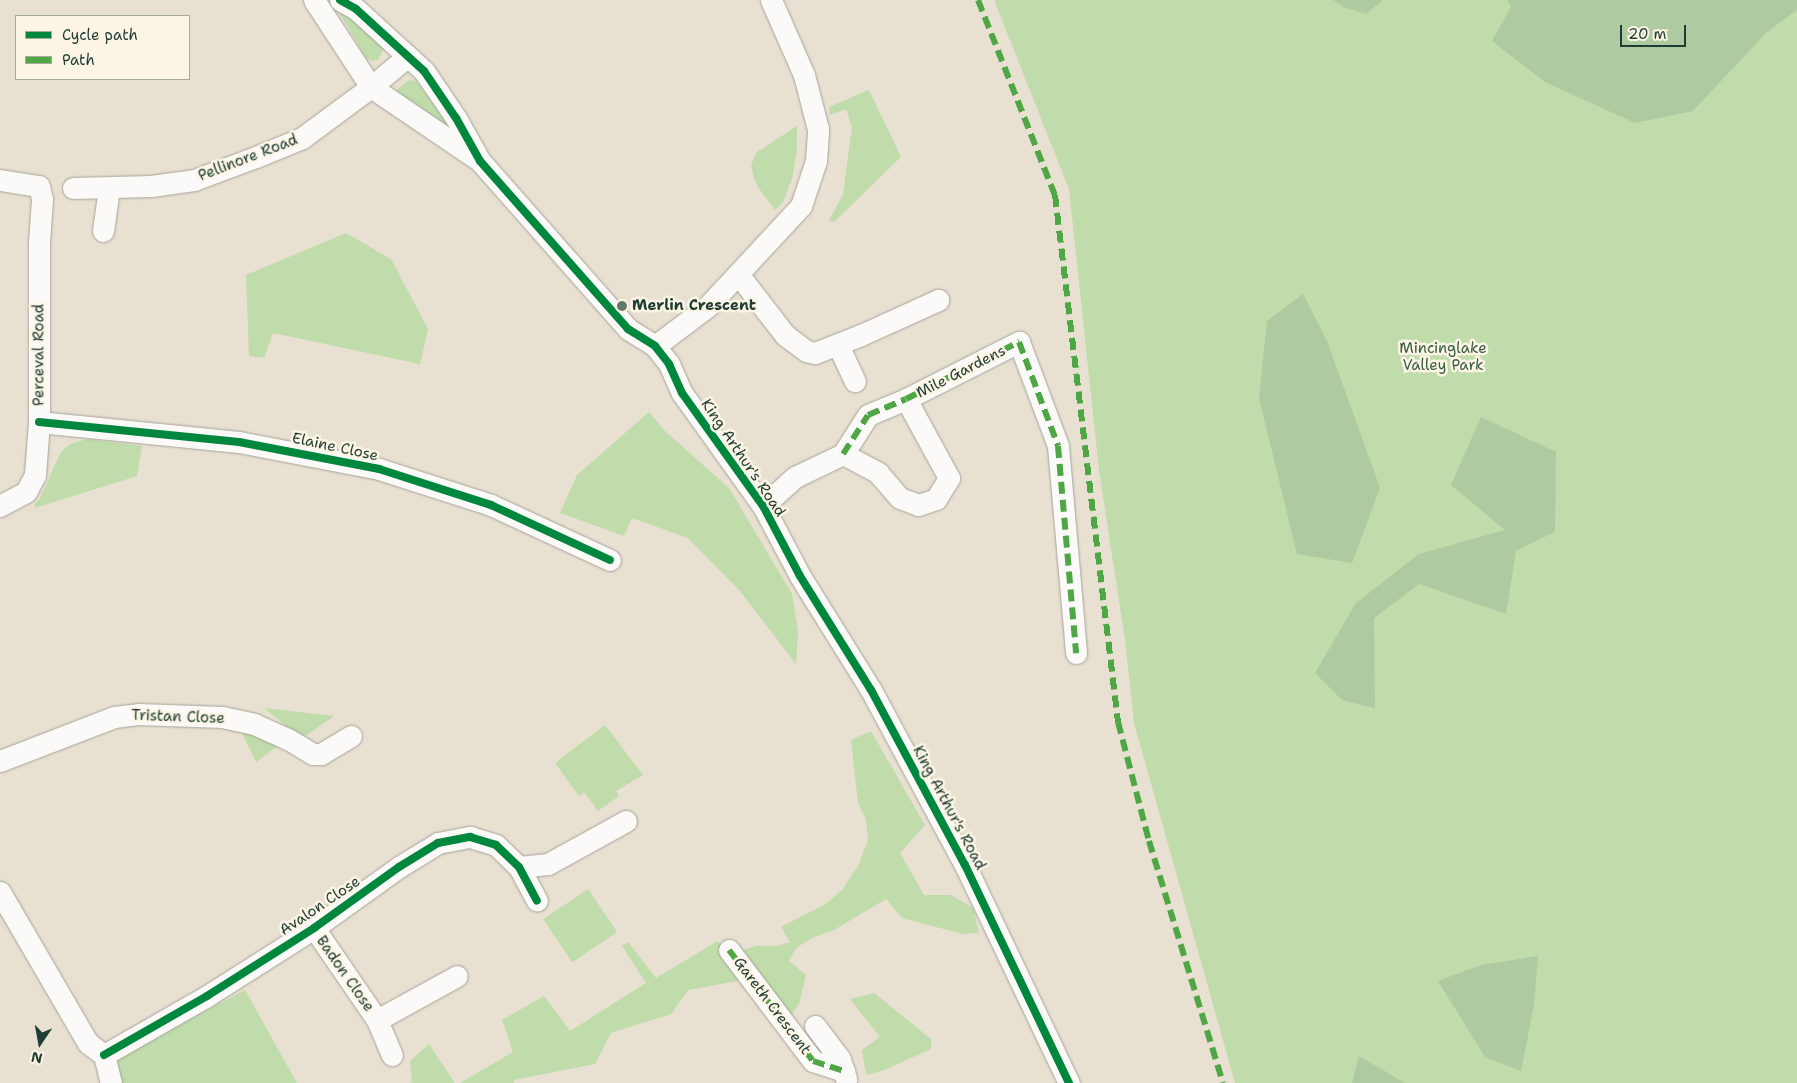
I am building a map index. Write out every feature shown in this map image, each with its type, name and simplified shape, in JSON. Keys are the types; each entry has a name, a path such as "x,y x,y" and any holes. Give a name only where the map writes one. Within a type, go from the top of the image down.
{"street":[{"name":"King Arthur's Road","path":"314,0 371,86 480,161"},
{"name":"King Arthur's Road","path":"340,0 356,10 424,71 456,118 480,161 628,329 655,346 668,364 682,394 763,506 800,576 871,690 964,865 1069,1083"},
{"path":"655,346 708,306 801,206 816,161 818,128 804,75 771,0"},
{"name":"Pellinore Road","path":"73,188 109,188 194,180 256,157 302,138 408,56"},
{"name":"Perceval Road","path":"0,180 39,186 42,200 39,243 39,422 35,475 26,492 0,506"},
{"path":"103,231 109,188"},
{"path":"738,274 785,335 806,351 814,353 838,345 938,300"},
{"name":"Mile Gardens","path":"842,454 878,473 900,498 918,505 936,499 949,478 906,399 1019,342 1058,446 1076,653"},
{"path":"838,345 856,381"},
{"path":"763,506 795,477 842,454 868,415 906,399"},
{"name":"Elaine Close","path":"39,422 239,442 379,470 491,506 610,560"},
{"name":"Tristan Close","path":"0,761 114,717 138,714 222,717 254,724 288,738 313,754 321,754 351,736"},
{"path":"519,867 548,864 626,821"},
{"name":"Avalon Close","path":"104,1055 207,996 314,928 399,867 438,843 470,837 496,845 519,867 537,901"},
{"path":"0,892 88,1043 104,1055 112,1083"},
{"name":"Badon Close","path":"314,928 377,1020 392,1055"},
{"name":"Gareth Crescent","path":"729,950 813,1061 846,1077"},
{"name":"Badon Close","path":"377,1020 457,976"},
{"name":"Gareth Crescent","path":"815,1026 840,1059 846,1077"}],"green space":[{"name":"Mincinglake Valley Park","path":"994,0 1797,0 1797,1083 1235,1083 1134,723 1125,640 1099,470 1069,189"},
{"path":"1333,0 1383,0 1366,14 1344,7"},
{"path":"1507,0 1797,0 1797,10 1766,33 1693,111 1635,123 1545,82 1492,41 1511,7"},
{"path":"343,11 385,46 378,60 372,61 366,58 340,14"},
{"path":"409,80 416,81 447,122 444,125 397,95 397,90"},
{"path":"869,90 901,157 834,222 829,221 843,194 852,127 846,109 830,115 829,107"},
{"path":"797,126 797,151 792,179 783,202 775,210 760,190 754,178 751,165 757,152"},
{"path":"346,233 391,259 428,329 420,364 273,333 264,358 249,356 246,275"},
{"path":"1303,294 1327,341 1380,488 1352,563 1297,554 1259,398 1267,321"},
{"path":"649,412 665,431 729,488 792,594 798,631 796,664 740,591 688,538 632,518 624,536 560,513 577,475"},
{"path":"1481,417 1556,452 1555,532 1516,551 1506,614 1419,584 1374,618 1375,708 1342,700 1315,673 1356,603 1419,554 1505,530 1451,485"},
{"path":"87,439 142,446 137,476 35,508 35,503 39,500 61,452 70,444"},
{"path":"264,708 334,716 307,735 298,736"},
{"path":"605,725 643,775 616,791 619,796 598,811 584,792 579,796 555,763"},
{"path":"248,730 279,745 256,762 241,731"},
{"path":"871,731 925,825 900,853 924,895 951,895 973,908 979,933 963,934 902,918 886,899 834,930 812,938 796,948 789,961 806,975 799,1004 793,1012 791,1022 737,952 756,946 776,946 790,942 781,927 826,904 843,889 859,864 868,840 866,820 858,803 851,740"},
{"path":"588,889 617,932 572,962 543,919"},
{"path":"718,941 743,980 688,990 671,1014 611,1033 595,1064 514,1080 514,1083 460,1083 513,1052 502,1020 544,996 570,1031 646,983 622,946 628,942 656,978"},
{"path":"1538,956 1534,1005 1521,1071 1485,1057 1438,981 1481,965"},
{"path":"245,990 297,1083 116,1083 110,1062"},
{"path":"874,993 931,1039 931,1049 882,1071 866,1075 862,1050 880,1037 850,999"},
{"path":"429,1044 455,1083 409,1083 412,1082 410,1061"},
{"path":"1359,1056 1405,1083 1352,1083"}],"marked path":[{"path":"978,0 1055,195 1118,722 1149,841 1223,1083"},
{"path":"843,454 868,415 906,399 1019,342 1058,446 1076,653"},
{"path":"729,950 813,1061 844,1071"}],"cycle path":[{"path":"340,0 356,9 424,71 456,118 480,161 628,329 655,346 669,364 682,393 763,506 800,576 871,690 965,865 1069,1083"},
{"path":"39,422 239,442 379,469 491,505 610,560"},
{"path":"104,1055 207,996 314,928 399,867 438,843 470,837 496,845 519,867 537,901"}],"place":[{"name":"Merlin Crescent","path":"622,306"}]}
